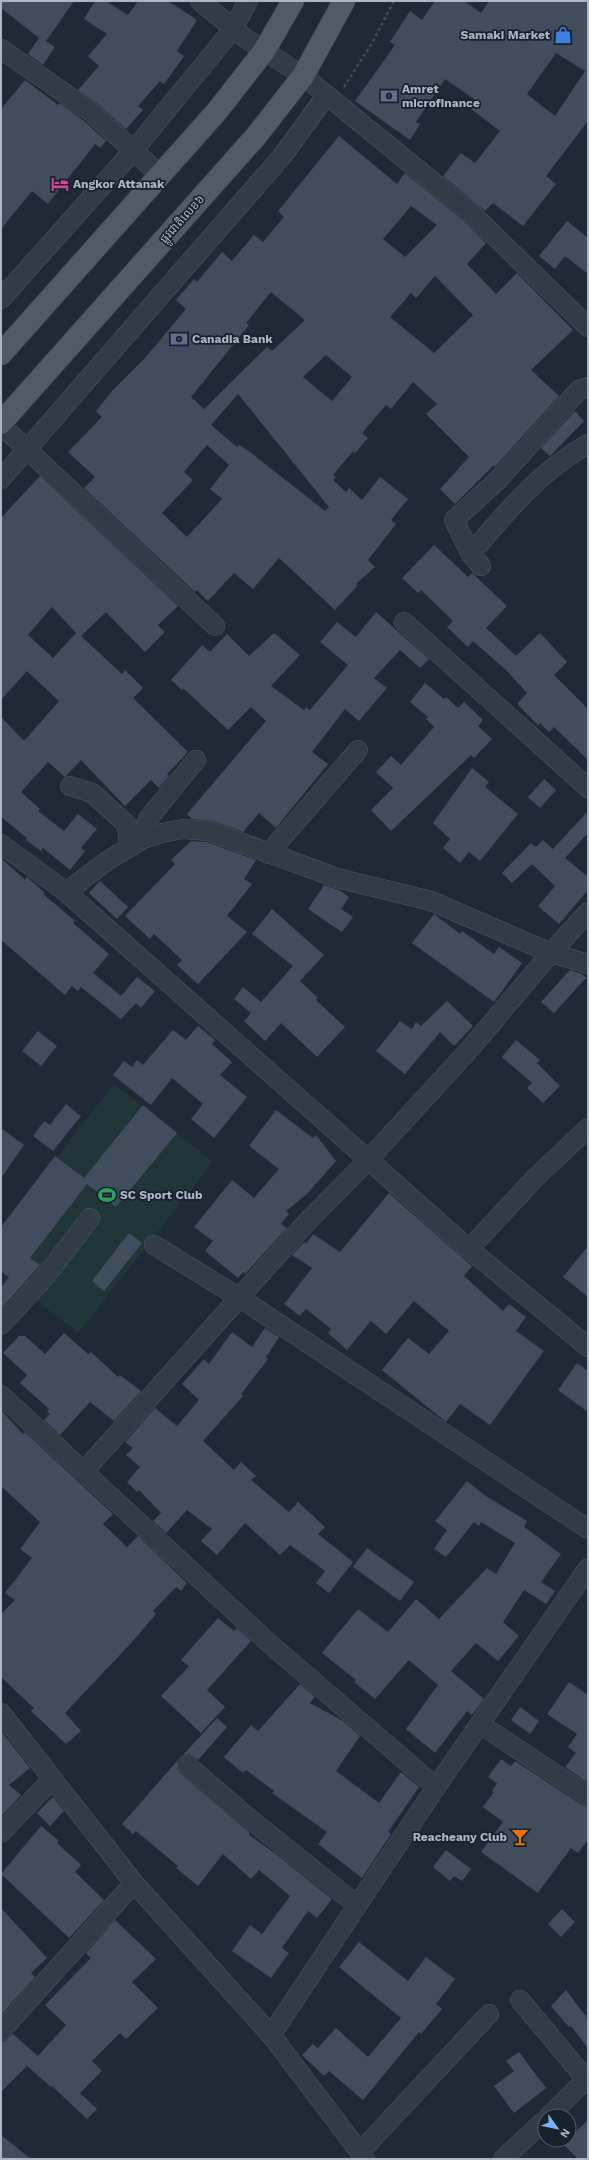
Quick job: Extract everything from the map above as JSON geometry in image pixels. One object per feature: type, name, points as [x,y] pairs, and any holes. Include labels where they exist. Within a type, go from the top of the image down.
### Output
[{"type":"main road","points":[[1,354],[218,110],[264,51],[293,1]]},
{"type":"main road","name":"ផ្លូវជាតិលេខ៦","points":[[1,424],[257,135],[303,76],[344,1]]},
{"type":"street","points":[[200,1],[233,29],[303,76],[470,212],[588,327]]},
{"type":"street","points":[[1,299],[133,151],[233,29],[248,1]]},
{"type":"street","points":[[1,49],[90,111],[160,176]]},
{"type":"street","points":[[1,480],[283,154],[326,96]]},
{"type":"street","points":[[588,387],[579,390],[498,480],[454,520],[476,560],[522,495],[570,454],[588,444]]},
{"type":"street","points":[[1,424],[215,626]]},
{"type":"street","points":[[404,622],[588,788]]},
{"type":"street","points":[[268,854],[358,750]]},
{"type":"street","points":[[134,844],[148,819],[196,760]]},
{"type":"street","points":[[70,786],[92,793],[120,818],[127,825],[134,844]]},
{"type":"street","points":[[66,892],[134,844],[162,832],[194,829],[208,831],[337,878],[431,901],[551,953],[588,964]]},
{"type":"street","points":[[1,844],[66,892],[469,1249],[588,1347]]},
{"type":"street","points":[[84,1471],[307,1222],[369,1159],[468,1051],[551,953],[588,912]]},
{"type":"street","points":[[469,1249],[535,1178],[588,1128]]},
{"type":"street","points":[[1,1325],[45,1276],[90,1218]]},
{"type":"street","points":[[154,1245],[240,1298],[588,1529]]},
{"type":"street","points":[[1,1395],[270,1644],[436,1787]]},
{"type":"street","points":[[272,2035],[436,1787],[588,1568]]},
{"type":"street","points":[[1,1713],[134,1883],[272,2035],[363,2156],[489,2014]]},
{"type":"street","points":[[480,1724],[588,1796]]},
{"type":"street","points":[[188,1764],[244,1814],[357,1905]]},
{"type":"street","points":[[1,1834],[52,1779]]},
{"type":"street","points":[[1,2031],[134,1883]]},
{"type":"street","points":[[520,2000],[587,2078],[557,2108]]},
{"type":"street","points":[[503,2159],[537,2127]]},
{"type":"green space","name":"SC Sport Club","points":[[114,1084],[213,1162],[78,1333],[1,1273],[1,1228]]},
{"type":"building","points":[[1,1],[74,1],[46,41],[55,47],[43,65],[28,54],[39,38],[1,8]]},
{"type":"building","points":[[95,1],[106,1],[128,15],[138,1],[168,1],[197,20],[177,51],[184,56],[164,84],[160,81],[138,106],[143,110],[126,129],[97,103],[78,90],[99,66],[88,56],[107,34],[84,19]]},
{"type":"building","points":[[435,1],[464,1],[481,13],[489,1],[588,1],[588,121],[546,176],[556,184],[523,226],[493,203],[485,211],[443,176],[461,153],[475,163],[500,131],[471,109],[477,101],[445,79],[416,122],[420,124],[410,140],[355,101],[395,45],[390,42],[410,11],[422,20]],"holes":[[[556,53],[585,71],[555,116],[527,94]]]},
{"type":"building","points":[[25,80],[58,105],[60,103],[83,120],[106,141],[100,148],[95,144],[48,204],[32,191],[1,229],[1,109]]},
{"type":"building","points":[[339,136],[397,184],[405,173],[463,220],[486,243],[467,264],[496,294],[517,273],[573,330],[531,370],[559,396],[495,467],[494,465],[455,504],[440,489],[469,457],[426,414],[437,404],[413,382],[391,409],[386,405],[362,433],[368,438],[355,453],[353,451],[333,475],[336,477],[333,480],[346,492],[349,488],[362,500],[380,477],[408,499],[391,520],[396,524],[368,560],[375,567],[356,584],[357,586],[335,610],[279,558],[253,589],[234,573],[208,601],[197,590],[195,592],[84,488],[95,477],[68,452],[102,417],[96,411],[113,390],[145,358],[186,309],[176,300],[194,279],[197,282],[222,252],[232,261],[254,235],[263,242],[284,217],[278,211]],"holes":[[[411,206],[437,225],[405,257],[383,239]],[[435,276],[473,315],[434,353],[390,317],[411,293],[416,298]],[[271,292],[305,320],[272,351],[267,347],[204,409],[191,397],[249,325],[246,323]],[[326,355],[352,377],[332,401],[303,377]],[[238,394],[329,507],[325,511],[250,452],[239,445],[237,447],[211,425]],[[207,445],[229,465],[210,489],[222,499],[187,537],[162,513],[193,480],[184,472]]]},
{"type":"building","points":[[567,221],[588,238],[588,274],[565,256],[555,269],[539,256]]},
{"type":"building","points":[[575,411],[584,421],[550,456],[541,448]]},
{"type":"building","points":[[40,476],[178,606],[158,625],[165,632],[145,652],[106,612],[81,636],[122,674],[125,670],[143,688],[133,698],[188,752],[167,774],[169,776],[159,788],[151,780],[125,806],[81,760],[65,777],[48,762],[21,792],[40,809],[38,811],[64,831],[78,814],[97,829],[81,848],[85,851],[70,870],[43,848],[41,851],[26,840],[27,838],[1,817],[1,717],[24,741],[59,701],[27,671],[1,700],[1,518]],"holes":[[[52,607],[76,633],[53,658],[28,635]]]},
{"type":"building","points":[[434,545],[468,577],[472,573],[507,606],[486,628],[516,656],[540,633],[567,662],[554,675],[588,709],[588,760],[554,727],[549,732],[540,723],[538,725],[517,704],[527,693],[507,671],[473,641],[468,647],[447,627],[453,621],[421,590],[418,593],[402,578]]},
{"type":"building","points":[[376,612],[429,659],[420,668],[400,650],[374,678],[387,688],[359,721],[345,709],[312,752],[328,764],[276,828],[259,813],[243,832],[213,821],[192,819],[187,814],[266,721],[251,707],[228,730],[184,689],[182,690],[171,680],[202,645],[210,652],[227,634],[249,656],[274,633],[300,655],[271,686],[304,710],[306,707],[310,710],[348,665],[320,642],[337,622],[356,637]]},
{"type":"building","points":[[425,683],[444,699],[446,697],[458,708],[464,702],[483,720],[478,726],[492,739],[474,758],[471,755],[391,831],[371,810],[393,788],[376,772],[391,756],[401,765],[434,727],[426,719],[428,717],[410,702]]},
{"type":"building","points":[[472,768],[489,782],[485,787],[518,814],[480,861],[469,852],[460,863],[443,848],[450,839],[433,823]]},
{"type":"building","points":[[544,779],[556,790],[540,808],[528,797]]},
{"type":"building","points":[[588,811],[588,833],[565,858],[588,877],[588,890],[559,924],[538,906],[555,886],[532,864],[512,883],[502,873],[531,843],[536,847],[543,840],[553,849]]},
{"type":"building","points":[[191,841],[207,842],[256,860],[244,879],[252,884],[227,916],[247,932],[198,984],[177,965],[182,960],[154,934],[150,939],[125,916],[175,864],[171,860]]},
{"type":"building","points":[[1,858],[25,880],[27,877],[45,893],[43,894],[75,921],[73,923],[109,954],[93,973],[121,996],[137,977],[155,991],[141,1008],[136,1003],[121,1019],[81,987],[78,991],[72,986],[65,995],[1,940]]},
{"type":"building","points":[[100,881],[128,907],[117,919],[89,893]]},
{"type":"building","points":[[324,885],[339,890],[349,897],[341,909],[353,917],[342,932],[308,909]]},
{"type":"building","points":[[272,909],[324,955],[300,981],[318,998],[316,1000],[345,1027],[317,1057],[281,1023],[265,1041],[244,1021],[251,1013],[234,999],[243,987],[261,1002],[293,966],[252,934]]},
{"type":"building","points":[[434,914],[460,934],[462,931],[494,954],[499,947],[522,963],[494,1002],[412,943]]},
{"type":"building","points":[[570,970],[582,974],[586,978],[554,1013],[541,1002]]},
{"type":"building","points":[[447,1001],[473,1026],[454,1046],[440,1032],[405,1074],[376,1051],[400,1021],[412,1029],[416,1022],[421,1026]]},
{"type":"building","points":[[198,1026],[215,1040],[212,1044],[232,1062],[220,1075],[247,1097],[214,1138],[191,1119],[203,1104],[172,1078],[151,1105],[113,1075],[124,1061],[132,1067],[137,1060],[143,1065],[173,1030],[186,1040]]},
{"type":"building","points":[[38,1031],[57,1046],[41,1066],[22,1051]]},
{"type":"building","points":[[516,1040],[540,1060],[537,1063],[560,1086],[543,1103],[527,1088],[532,1083],[502,1057]]},
{"type":"building","points":[[66,1104],[81,1116],[53,1151],[33,1136],[44,1121],[50,1125]]},
{"type":"building","points":[[143,1105],[177,1133],[116,1207],[87,1184],[30,1258],[40,1265],[1,1309],[1,1288],[9,1277],[1,1271],[1,1227],[55,1156],[84,1178]]},
{"type":"building","points":[[276,1110],[313,1138],[316,1135],[336,1161],[306,1195],[286,1211],[289,1214],[281,1224],[287,1228],[245,1274],[243,1272],[238,1278],[205,1251],[213,1241],[194,1227],[232,1180],[254,1198],[279,1169],[249,1146]]},
{"type":"building","points":[[1,1128],[24,1145],[1,1178]]},
{"type":"building","points":[[389,1193],[472,1266],[464,1276],[503,1311],[509,1304],[526,1317],[516,1331],[544,1351],[490,1425],[460,1404],[446,1422],[382,1370],[408,1338],[429,1354],[449,1331],[414,1301],[386,1334],[371,1321],[347,1350],[328,1333],[331,1329],[306,1309],[300,1316],[284,1304],[312,1268],[292,1255],[304,1242],[306,1244],[313,1234],[340,1252]]},
{"type":"building","points":[[129,1233],[142,1243],[104,1291],[92,1281]]},
{"type":"building","points":[[588,1246],[588,1297],[563,1277]]},
{"type":"building","points":[[265,1328],[279,1337],[266,1357],[268,1359],[241,1394],[243,1396],[203,1441],[234,1470],[241,1462],[256,1476],[251,1480],[289,1512],[298,1502],[325,1527],[318,1534],[353,1562],[329,1593],[316,1583],[325,1571],[290,1545],[280,1555],[245,1523],[217,1555],[201,1541],[212,1529],[187,1510],[166,1533],[153,1521],[161,1513],[139,1490],[137,1492],[127,1482],[140,1467],[126,1455],[133,1448],[125,1442],[155,1408],[177,1426],[199,1400],[182,1384],[204,1359],[209,1364],[232,1332],[252,1347]]},
{"type":"building","points":[[64,1333],[88,1354],[91,1352],[118,1377],[120,1375],[141,1391],[114,1421],[90,1402],[60,1435],[44,1420],[50,1414],[47,1411],[49,1409],[20,1383],[27,1375],[3,1353],[19,1336],[25,1336],[45,1354]]},
{"type":"building","points":[[577,1363],[588,1371],[588,1412],[558,1390]]},
{"type":"building","points":[[1,1410],[23,1434],[25,1432],[113,1514],[103,1524],[127,1547],[138,1536],[187,1583],[181,1591],[176,1587],[153,1611],[156,1614],[133,1641],[65,1713],[81,1731],[66,1744],[31,1711],[34,1708],[1,1677],[1,1614],[15,1600],[5,1593],[32,1558],[20,1549],[40,1522],[1,1486]]},
{"type":"building","points":[[467,1481],[486,1496],[527,1521],[524,1527],[561,1554],[541,1582],[555,1591],[546,1604],[524,1590],[503,1622],[519,1636],[498,1661],[476,1643],[451,1671],[484,1699],[472,1715],[467,1711],[435,1753],[406,1729],[438,1685],[409,1660],[375,1699],[354,1682],[356,1680],[322,1653],[358,1609],[388,1632],[416,1599],[439,1619],[487,1568],[496,1574],[515,1543],[481,1522],[479,1526],[474,1522],[446,1557],[434,1549],[447,1530],[435,1521]]},
{"type":"building","points":[[367,1548],[414,1582],[400,1601],[353,1567]]},
{"type":"building","points":[[218,1618],[234,1631],[237,1628],[251,1641],[207,1690],[225,1707],[201,1733],[161,1696],[189,1666],[181,1660]]},
{"type":"building","points":[[569,1682],[588,1695],[588,1783],[565,1767],[576,1753],[568,1747],[577,1734],[547,1714]]},
{"type":"building","points":[[300,1684],[315,1697],[310,1703],[343,1721],[360,1736],[336,1771],[379,1803],[401,1772],[419,1787],[388,1832],[391,1834],[362,1878],[318,1844],[327,1832],[272,1793],[274,1791],[246,1770],[243,1773],[224,1757],[251,1725],[258,1731]]},
{"type":"building","points":[[520,1707],[539,1721],[530,1734],[511,1720]]},
{"type":"building","points":[[217,1718],[227,1727],[198,1760],[189,1754],[183,1755]]},
{"type":"building","points":[[1,1731],[30,1768],[9,1785],[21,1795],[1,1817]]},
{"type":"building","points":[[501,1759],[511,1766],[515,1761],[582,1805],[588,1807],[588,1840],[578,1853],[571,1848],[538,1893],[481,1852],[503,1822],[483,1807],[494,1792],[492,1791],[497,1783],[488,1777]]},
{"type":"building","points":[[177,1761],[177,1768],[180,1773],[250,1833],[249,1835],[276,1854],[332,1899],[317,1918],[308,1911],[282,1948],[289,1953],[271,1978],[232,1951],[250,1925],[262,1934],[290,1896],[259,1870],[251,1879],[223,1854],[198,1886],[176,1868],[178,1866],[136,1831],[133,1834],[122,1824]]},
{"type":"building","points":[[53,1797],[64,1811],[50,1826],[37,1813]]},
{"type":"building","points":[[41,1826],[59,1841],[57,1843],[81,1865],[75,1872],[104,1900],[69,1938],[1,1874]]},
{"type":"building","points":[[446,1850],[471,1869],[462,1881],[454,1876],[450,1881],[433,1867]]},
{"type":"building","points":[[1,1908],[47,1958],[31,1973],[35,1977],[1,2015]]},
{"type":"building","points":[[562,1909],[575,1922],[561,1937],[548,1924]]},
{"type":"building","points":[[115,1920],[156,1959],[132,1982],[158,2008],[126,2039],[120,2033],[92,2061],[102,2071],[80,2093],[97,2109],[87,2119],[52,2086],[51,2087],[27,2066],[1,2092],[1,2042],[5,2041],[13,2034],[38,2056],[66,2025],[45,2005],[91,1958],[86,1953]]},
{"type":"building","points":[[359,1942],[408,1981],[426,1957],[455,1979],[436,2004],[442,2009],[421,2034],[419,2032],[363,2100],[329,2071],[324,2076],[302,2055],[313,2044],[318,2048],[336,2028],[368,2057],[401,2018],[339,1967]]},
{"type":"building","points":[[566,1990],[588,2019],[588,2048],[571,2026],[569,2027],[551,2006]]},
{"type":"building","points":[[519,2052],[546,2088],[514,2113],[494,2086],[514,2071],[506,2061]]},
{"type":"building","points":[[588,2120],[588,2159],[578,2159],[567,2148],[577,2148],[577,2131]]},
{"type":"building","points":[[1,2135],[31,2159],[1,2159]]},
{"type":"place","name":"Samaki Market","points":[[563,35]]},
{"type":"place","name":"Amret microfinance","points":[[389,96]]},
{"type":"place","name":"Angkor Attanak","points":[[60,184]]},
{"type":"place","name":"Canadia Bank","points":[[179,339]]},
{"type":"place","name":"SC Sport Club","points":[[107,1195]]},
{"type":"place","name":"Reacheany Club","points":[[520,1837]]}]
